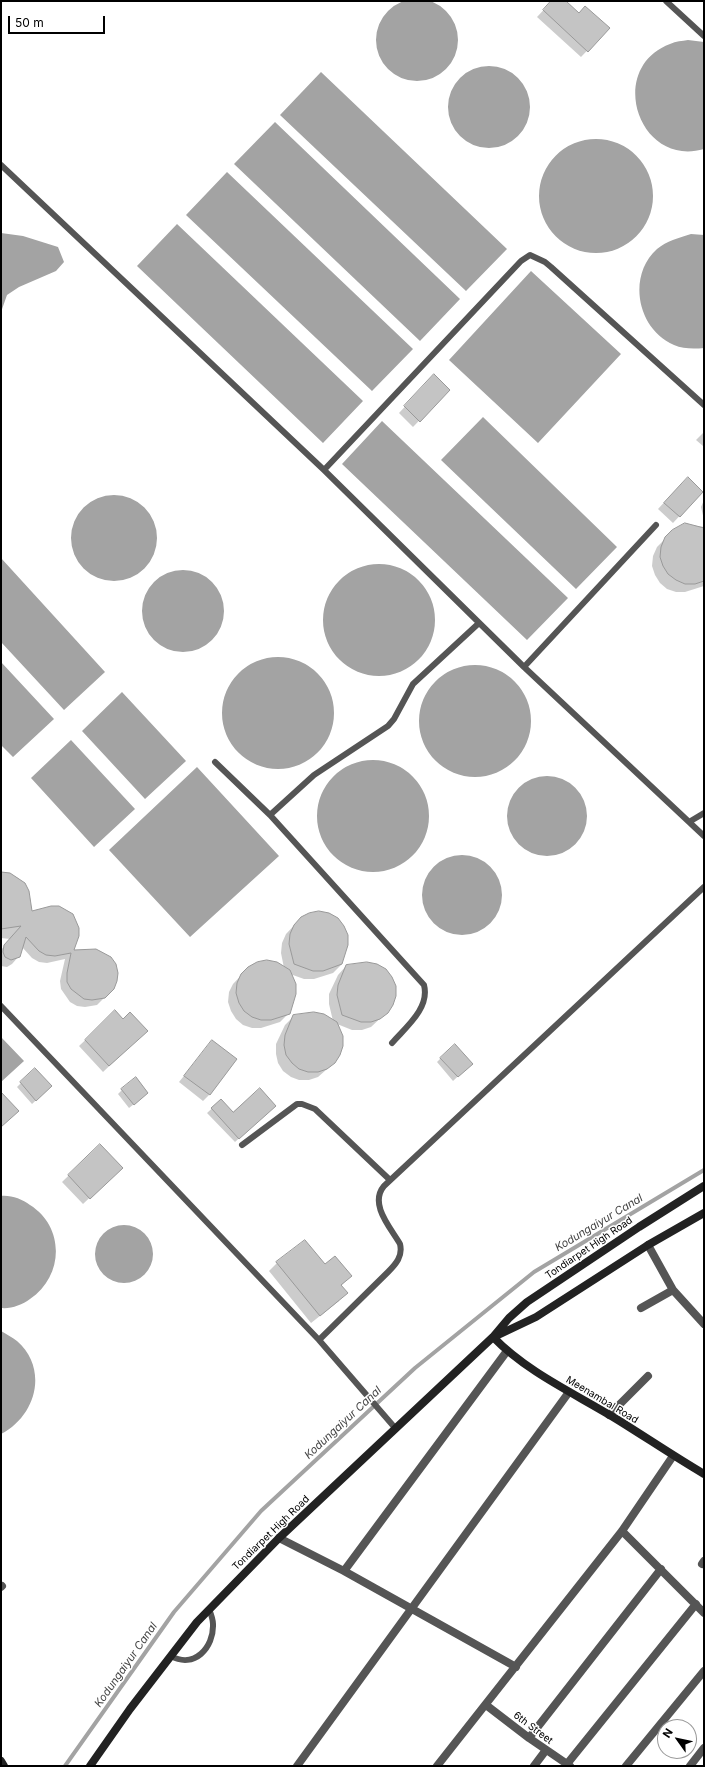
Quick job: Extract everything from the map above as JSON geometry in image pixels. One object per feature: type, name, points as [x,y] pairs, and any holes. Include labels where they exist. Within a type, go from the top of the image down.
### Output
[{"type":"main road","name":"Tondiarpet High Road","points":[[90,1766],[130,1709],[197,1622],[209,1609],[278,1538],[493,1337],[509,1318],[527,1302],[639,1227],[704,1186]]},
{"type":"main road","name":"Tondiarpet High Road","points":[[493,1337],[536,1317],[648,1244],[704,1213]]},
{"type":"main road","name":"Meenambal Road","points":[[493,1337],[507,1351],[569,1392],[704,1474]]},
{"type":"main road","points":[[1,1761],[4,1766]]},
{"type":"street","points":[[648,1244],[673,1290],[704,1324]]},
{"type":"street","points":[[641,1308],[673,1290]]},
{"type":"street","points":[[344,1571],[507,1351]]},
{"type":"street","points":[[609,1415],[648,1376]]},
{"type":"street","points":[[297,1766],[569,1392]]},
{"type":"street","points":[[437,1766],[622,1531],[673,1456]]},
{"type":"street","points":[[622,1531],[704,1613]]},
{"type":"street","points":[[278,1538],[344,1571],[516,1667]]},
{"type":"street","points":[[529,1738],[661,1569]]},
{"type":"street","points":[[569,1765],[696,1604]]},
{"type":"street","points":[[626,1766],[704,1671]]},
{"type":"street","name":"6th Street","points":[[486,1704],[529,1738],[569,1765]]},
{"type":"street","points":[[690,1766],[704,1748]]},
{"type":"street","points":[[534,1766],[546,1750]]},
{"type":"lane","points":[[666,1],[704,36]]},
{"type":"lane","points":[[1,165],[324,470],[524,667],[704,836]]},
{"type":"lane","points":[[324,470],[522,261],[530,255],[545,262],[704,405]]},
{"type":"lane","points":[[524,667],[656,525]]},
{"type":"lane","points":[[270,815],[314,775],[388,726],[394,719],[413,684],[479,623]]},
{"type":"lane","points":[[215,762],[270,815],[424,985],[426,992],[424,1003],[392,1043]]},
{"type":"lane","points":[[689,822],[704,813]]},
{"type":"lane","points":[[319,1340],[388,1272],[400,1256],[402,1250],[400,1244],[378,1206],[377,1200],[381,1190],[704,887]]},
{"type":"lane","points":[[1,1006],[319,1340],[396,1429]]},
{"type":"lane","points":[[242,1145],[297,1104],[302,1104],[315,1109],[390,1180]]},
{"type":"lane","points":[[171,1656],[179,1660],[187,1661],[197,1658],[204,1650],[212,1634],[213,1624],[209,1609]]},
{"type":"shaded area","points":[[417,-1],[433,2],[446,11],[455,24],[458,40],[455,56],[446,69],[433,78],[417,81],[401,78],[388,69],[379,56],[376,40],[379,24],[388,11],[401,2]]},
{"type":"shaded area","points":[[688,40],[704,42],[704,149],[681,151],[662,144],[647,130],[638,113],[635,93],[639,73],[650,56],[672,43]]},
{"type":"shaded area","points":[[489,66],[505,69],[518,78],[527,91],[530,107],[527,123],[518,136],[505,145],[489,148],[473,145],[460,136],[451,123],[448,107],[451,91],[460,78],[473,69]]},
{"type":"shaded area","points":[[321,72],[507,249],[466,291],[280,115]]},
{"type":"shaded area","points":[[275,122],[460,299],[420,341],[234,164]]},
{"type":"shaded area","points":[[596,139],[607,140],[618,144],[628,149],[636,156],[643,164],[648,174],[652,185],[652,207],[648,218],[643,228],[636,236],[628,243],[618,248],[607,252],[596,253],[585,252],[574,248],[564,243],[556,236],[549,228],[544,218],[540,207],[539,196],[540,185],[544,174],[549,164],[556,156],[564,149],[574,144],[585,140]]},
{"type":"shaded area","points":[[227,172],[413,349],[372,391],[186,215]]},
{"type":"shaded area","points":[[177,224],[363,401],[323,443],[137,266]]},
{"type":"shaded area","points":[[1,233],[23,236],[58,247],[64,262],[56,271],[19,287],[7,295],[1,312]]},
{"type":"shaded area","points":[[691,234],[704,235],[704,348],[692,349],[674,345],[661,337],[652,327],[644,315],[640,301],[639,287],[642,273],[648,260],[657,249],[673,240]]},
{"type":"shaded area","points":[[531,271],[621,354],[538,443],[449,360]]},
{"type":"shaded area","points":[[483,417],[617,547],[576,589],[441,460]]},
{"type":"shaded area","points":[[382,421],[568,598],[527,640],[342,464]]},
{"type":"shaded area","points":[[114,495],[130,499],[144,508],[153,522],[157,538],[153,554],[144,568],[130,577],[114,581],[98,577],[84,568],[75,554],[71,538],[75,522],[84,508],[98,499]]},
{"type":"shaded area","points":[[1,558],[105,672],[64,710],[1,642]]},
{"type":"shaded area","points":[[379,564],[400,568],[418,581],[431,599],[435,620],[431,641],[418,659],[400,672],[379,676],[358,672],[340,659],[327,641],[323,620],[327,599],[340,581],[358,568]]},
{"type":"shaded area","points":[[183,570],[199,573],[212,582],[221,595],[224,611],[221,627],[212,640],[199,649],[183,652],[167,649],[154,640],[145,627],[142,611],[145,595],[154,582],[167,573]]},
{"type":"shaded area","points":[[278,657],[300,661],[318,673],[330,691],[334,713],[330,735],[318,753],[300,765],[278,769],[256,765],[238,753],[226,735],[222,713],[226,691],[238,673],[256,661]]},
{"type":"shaded area","points":[[1,662],[54,719],[13,757],[1,745]]},
{"type":"shaded area","points":[[475,665],[497,669],[515,681],[527,699],[531,721],[527,743],[515,761],[497,773],[475,777],[453,773],[435,761],[423,743],[419,721],[423,699],[435,681],[453,669]]},
{"type":"shaded area","points":[[122,692],[186,761],[145,799],[82,731]]},
{"type":"shaded area","points":[[71,740],[135,809],[94,847],[31,778]]},
{"type":"shaded area","points":[[373,760],[394,764],[413,776],[425,795],[429,816],[425,837],[413,856],[394,868],[373,872],[352,868],[333,856],[321,837],[317,816],[321,795],[333,776],[352,764]]},
{"type":"shaded area","points":[[197,767],[279,856],[190,937],[109,850]]},
{"type":"shaded area","points":[[547,776],[562,779],[575,788],[584,801],[587,816],[584,831],[575,844],[562,853],[547,856],[532,853],[519,844],[510,831],[507,816],[510,801],[519,788],[532,779]]},
{"type":"shaded area","points":[[462,855],[477,858],[490,867],[499,880],[502,895],[499,910],[490,923],[477,932],[462,935],[447,932],[434,923],[425,910],[422,895],[425,880],[434,867],[447,858]]},
{"type":"shaded area","points":[[1,1037],[24,1061],[1,1082]]},
{"type":"shaded area","points":[[1,1196],[9,1196],[20,1199],[41,1214],[50,1226],[56,1252],[54,1265],[49,1278],[41,1289],[24,1303],[5,1308],[1,1308]]},
{"type":"shaded area","points":[[124,1225],[135,1227],[145,1233],[151,1243],[153,1254],[151,1265],[145,1275],[135,1281],[124,1283],[113,1281],[103,1275],[97,1265],[95,1254],[97,1243],[103,1233],[113,1227]]},
{"type":"shaded area","points":[[1,1331],[17,1341],[27,1352],[33,1365],[35,1378],[34,1391],[30,1404],[23,1416],[13,1426],[1,1434]]},
{"type":"building","points":[[551,1],[566,1],[579,13],[585,6],[610,28],[588,52],[543,10]]},
{"type":"building","points":[[434,374],[450,390],[420,422],[404,406]]},
{"type":"building","points":[[688,477],[703,492],[680,517],[664,503]]},
{"type":"building","points":[[685,523],[704,528],[704,581],[695,584],[685,584],[668,574],[660,557],[661,547],[665,537],[672,530]]},
{"type":"building","points":[[1,872],[10,873],[25,883],[29,891],[32,911],[51,906],[59,906],[73,914],[79,928],[79,936],[74,950],[96,949],[111,957],[116,964],[118,973],[117,981],[114,989],[105,998],[92,1000],[84,999],[71,989],[67,982],[67,973],[71,953],[55,956],[46,955],[39,951],[26,937],[20,957],[11,960],[5,957],[3,952],[4,945],[21,926],[1,929]]},
{"type":"building","points":[[319,911],[329,913],[338,918],[348,935],[348,945],[342,964],[323,971],[313,971],[294,964],[289,944],[290,934],[294,925],[301,917],[309,913]]},
{"type":"building","points":[[267,960],[277,962],[290,970],[296,984],[296,994],[290,1014],[271,1020],[261,1020],[252,1017],[244,1011],[239,1003],[236,993],[237,983],[241,974],[248,967],[257,962]]},
{"type":"building","points":[[367,962],[377,964],[386,969],[396,986],[396,996],[388,1013],[380,1019],[371,1022],[361,1022],[342,1015],[337,995],[338,985],[346,965]]},
{"type":"building","points":[[115,1010],[123,1019],[130,1012],[148,1031],[109,1066],[85,1040]]},
{"type":"building","points":[[314,1012],[324,1014],[337,1022],[343,1036],[343,1046],[335,1063],[327,1069],[318,1072],[308,1072],[299,1069],[286,1055],[284,1045],[285,1035],[293,1015]]},
{"type":"building","points":[[212,1040],[237,1059],[210,1095],[184,1076]]},
{"type":"building","points":[[455,1044],[473,1064],[458,1077],[440,1058]]},
{"type":"building","points":[[35,1068],[52,1086],[36,1101],[20,1082]]},
{"type":"building","points":[[136,1077],[148,1093],[134,1105],[121,1089]]},
{"type":"building","points":[[260,1088],[276,1106],[239,1139],[211,1108],[221,1099],[233,1112]]},
{"type":"building","points":[[1,1092],[19,1111],[1,1127]]},
{"type":"building","points":[[100,1144],[123,1168],[90,1199],[68,1175]]},
{"type":"building","points":[[305,1240],[325,1264],[335,1256],[352,1276],[341,1285],[348,1293],[320,1316],[276,1262]]},
{"type":"waterway","name":"Kodungaiyur Canal","points":[[65,1766],[174,1612],[261,1511],[415,1368],[534,1272],[704,1170]]}]
